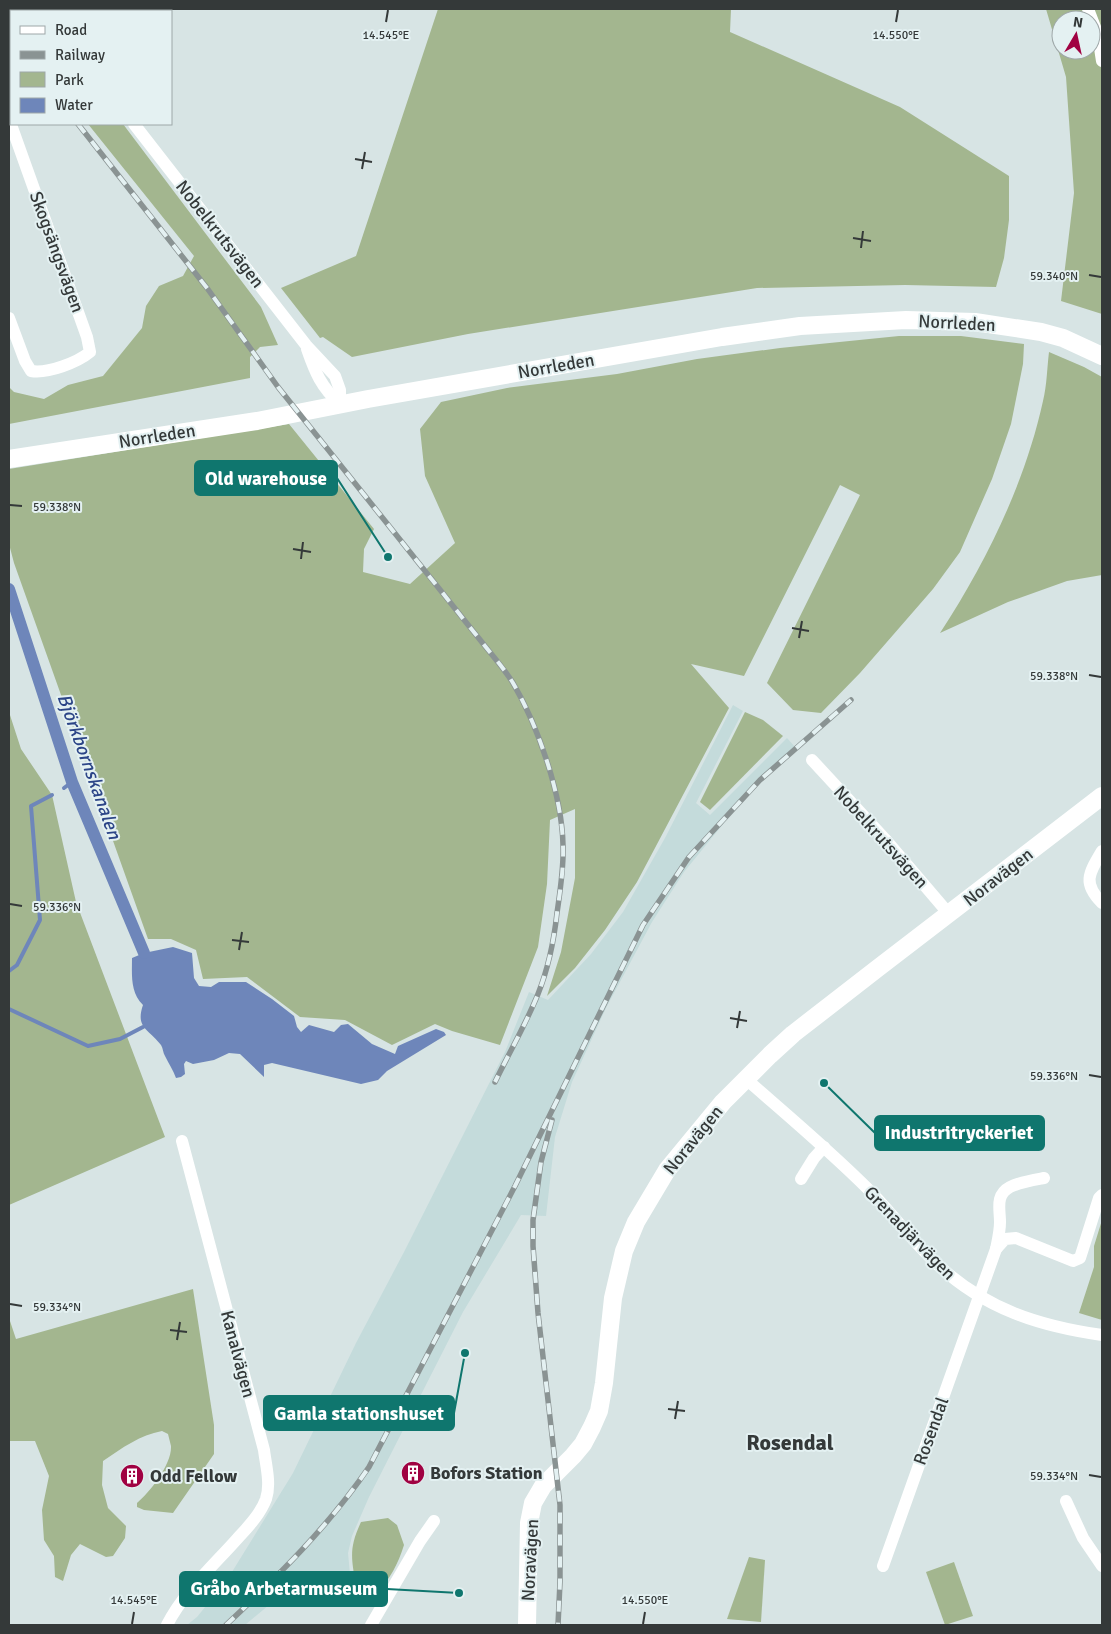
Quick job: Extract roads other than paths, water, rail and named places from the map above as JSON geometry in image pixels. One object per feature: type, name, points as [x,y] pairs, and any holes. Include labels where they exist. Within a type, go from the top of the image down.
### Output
[{"type":"street","points":[[1088,9],[1098,35],[1102,61]]},
{"type":"street","name":"Skogsängsvägen","points":[[9,318],[25,361],[31,371],[41,373],[82,358],[90,352],[87,337],[11,125]]},
{"type":"street","name":"Nobelkrutsvägen","points":[[135,125],[306,345],[319,380],[328,394],[340,404]]},
{"type":"street","name":"Norrleden","points":[[9,459],[257,421],[340,404],[722,337],[800,326],[877,321],[944,321],[1006,326],[1063,338],[1102,356]]},
{"type":"street","name":"Nobelkrutsvägen","points":[[812,760],[884,838],[950,914]]},
{"type":"street","name":"Noravägen","points":[[527,1625],[529,1532],[534,1503],[543,1486],[583,1444],[599,1411],[604,1383],[613,1298],[628,1238],[646,1203],[680,1153],[710,1117],[746,1079],[770,1055],[819,1013],[1101,800]]},
{"type":"street","points":[[1102,851],[1089,881],[1092,892],[1102,903]]},
{"type":"street","name":"Grenadjärvägen","points":[[746,1079],[824,1147],[867,1189],[936,1263],[955,1280],[979,1297],[1025,1318],[1102,1336]]},
{"type":"street","name":"Kanalvägen","points":[[167,1625],[180,1603],[248,1528],[260,1512],[266,1499],[268,1487],[264,1450],[182,1141]]},
{"type":"street","points":[[801,1179],[814,1158],[824,1147]]},
{"type":"street","name":"Rosendal","points":[[883,1566],[996,1248],[1000,1235],[998,1207],[1004,1191],[1011,1186],[1044,1178]]},
{"type":"street","points":[[996,1248],[1006,1239],[1016,1238],[1072,1261],[1080,1258],[1099,1198],[1102,1195]]},
{"type":"street","points":[[1066,1501],[1083,1538],[1102,1566]]},
{"type":"street","points":[[371,1625],[420,1541],[434,1521]]},
{"type":"water","points":[[173,947],[192,953],[194,978],[199,986],[211,987],[219,982],[246,982],[294,1016],[297,1027],[301,1032],[309,1025],[334,1032],[341,1025],[348,1024],[372,1044],[395,1054],[398,1046],[436,1029],[444,1032],[446,1035],[387,1071],[378,1080],[361,1084],[272,1063],[264,1065],[264,1077],[240,1054],[229,1053],[214,1060],[193,1064],[186,1061],[184,1064],[185,1074],[176,1078],[161,1045],[142,1024],[141,1013],[143,1005],[134,989],[132,971],[132,958],[144,953]]},
{"type":"waterway","name":"Björkbornskanalen","points":[[9,589],[72,782],[144,953]]},
{"type":"waterway","points":[[64,788],[72,782]]},
{"type":"waterway","points":[[9,971],[17,965],[40,920],[31,806],[52,795]]},
{"type":"waterway","points":[[9,1009],[88,1046],[120,1039],[143,1027]]},
{"type":"railway","points":[[79,125],[207,288],[278,387],[502,667],[513,683],[531,719],[547,761],[562,825],[562,879],[556,923],[548,965],[542,984],[495,1082]]},
{"type":"railway","points":[[226,1625],[265,1588],[319,1530],[337,1510],[369,1467],[515,1186],[643,925],[689,857],[760,780],[851,700]]},
{"type":"railway","points":[[552,1120],[541,1162],[533,1220],[533,1246],[538,1313],[560,1505],[558,1625]]},
{"type":"place","name":"Old warehouse","points":[[388,557]]},
{"type":"place","name":"Industritryckeriet","points":[[824,1083]]},
{"type":"place","name":"Gamla stationshuset","points":[[465,1353]]},
{"type":"place","name":"Bofors Station","points":[[413,1473]]},
{"type":"place","name":"Odd Fellow","points":[[132,1476]]},
{"type":"place","name":"Gråbo Arbetarmuseum","points":[[459,1593]]},
{"type":"district","name":"Rosendal","points":[[790,1442]]}]
